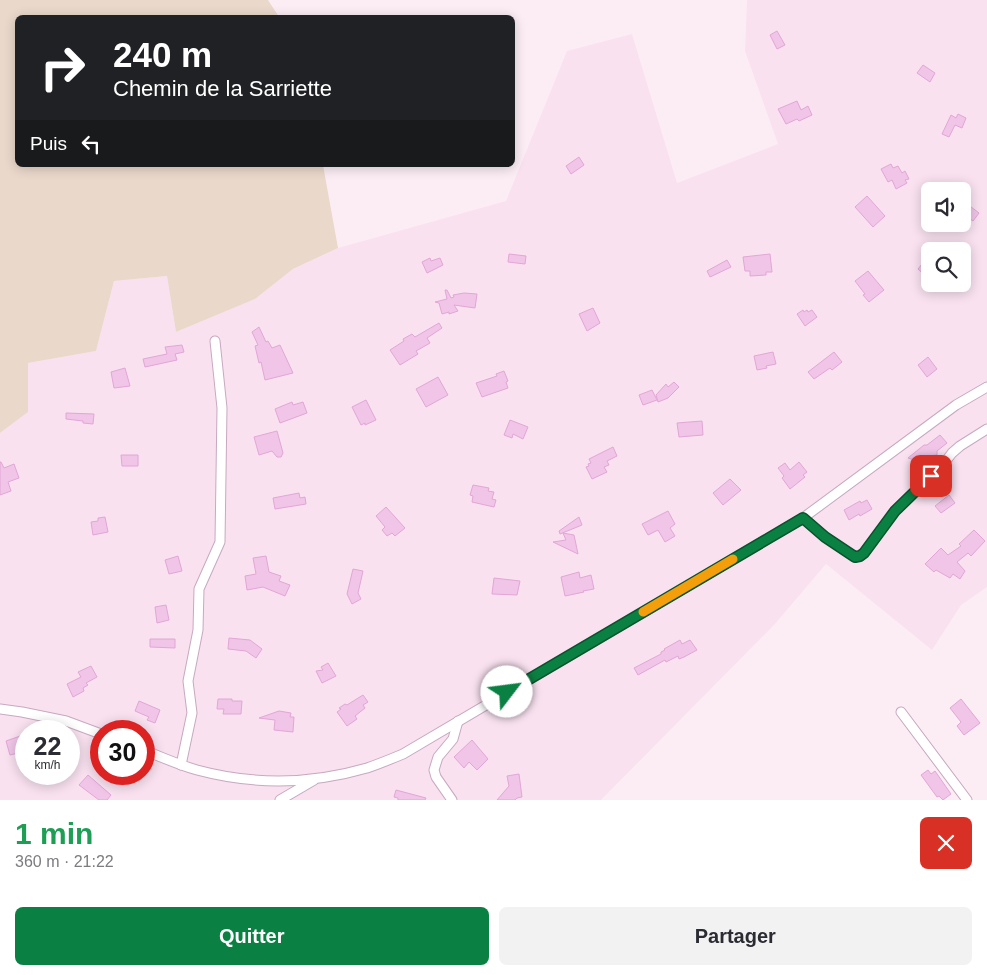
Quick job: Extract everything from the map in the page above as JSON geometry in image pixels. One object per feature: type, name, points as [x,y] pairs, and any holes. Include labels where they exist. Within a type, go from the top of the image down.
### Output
[{"type":"street","points":[[181,764],[192,713],[188,681],[198,630],[199,589],[220,542],[222,408],[215,341]]},
{"type":"street","points":[[155,754],[209,773],[236,778],[298,781],[362,769],[403,754],[803,518],[956,404],[987,387]]},
{"type":"street","points":[[803,518],[825,537],[855,557],[860,556],[895,511],[942,466],[952,453],[987,429]]},
{"type":"street","points":[[0,709],[66,721],[90,730]]},
{"type":"street","points":[[901,712],[967,800]]},
{"type":"street","points":[[452,800],[436,777],[434,770],[438,757],[453,739],[458,721]]},
{"type":"street","points":[[280,800],[316,779]]},
{"type":"shaded area","points":[[0,0],[268,0],[278,15],[15,15],[15,167],[323,167],[338,248],[293,269],[255,299],[176,332],[167,276],[114,281],[96,351],[28,363],[28,412],[0,433]]},
{"type":"shaded area","points":[[747,0],[987,0],[987,587],[961,605],[932,650],[826,564],[774,625],[601,800],[0,800],[0,433],[28,412],[28,363],[96,351],[114,281],[167,276],[176,332],[255,299],[293,269],[338,248],[506,201],[567,51],[632,34],[677,183],[778,144],[745,51]]},
{"type":"building","points":[[777,31],[785,45],[777,49],[770,35]]},
{"type":"building","points":[[923,65],[935,73],[930,82],[917,73]]},
{"type":"building","points":[[797,101],[801,110],[808,106],[812,115],[786,124],[778,109]]},
{"type":"building","points":[[958,114],[966,118],[962,128],[955,125],[949,137],[942,134],[951,115],[956,118]]},
{"type":"building","points":[[579,157],[584,165],[571,174],[566,166]]},
{"type":"building","points":[[891,164],[893,168],[898,166],[902,173],[905,171],[909,179],[905,180],[907,183],[896,189],[892,180],[888,182],[881,169]]},
{"type":"building","points":[[867,196],[885,216],[873,227],[855,207]]},
{"type":"building","points":[[971,207],[979,213],[973,221],[971,220]]},
{"type":"building","points":[[509,254],[526,256],[525,264],[508,262]]},
{"type":"building","points":[[770,254],[772,272],[766,272],[766,275],[750,276],[750,271],[745,271],[743,257]]},
{"type":"building","points":[[430,258],[431,261],[440,258],[443,265],[427,273],[422,262]]},
{"type":"building","points":[[727,260],[731,267],[710,277],[707,271]]},
{"type":"building","points":[[868,271],[884,290],[869,302],[855,281]]},
{"type":"building","points":[[445,290],[447,290],[451,298],[454,297],[453,295],[464,293],[477,294],[475,308],[454,305],[458,311],[442,314],[439,303],[435,302],[447,299]]},
{"type":"building","points":[[593,308],[600,323],[587,331],[579,314]]},
{"type":"building","points":[[803,310],[808,312],[812,310],[817,317],[805,326],[797,314]]},
{"type":"building","points":[[439,323],[442,328],[427,338],[430,343],[416,351],[418,354],[400,365],[390,350],[412,334],[415,337]]},
{"type":"building","points":[[259,327],[266,342],[268,341],[272,348],[280,345],[293,373],[265,380],[255,346],[258,345],[252,332]]},
{"type":"building","points":[[182,345],[184,352],[175,354],[177,360],[145,367],[143,359],[167,354],[165,347]]},
{"type":"building","points":[[773,352],[776,364],[757,370],[754,356]]},
{"type":"building","points":[[834,352],[842,362],[832,370],[830,368],[814,379],[808,372]]},
{"type":"building","points":[[928,357],[937,369],[927,377],[918,365]]},
{"type":"building","points":[[125,368],[130,386],[114,388],[111,372]]},
{"type":"building","points":[[504,371],[508,381],[506,382],[508,388],[482,397],[476,383],[497,376],[496,374]]},
{"type":"building","points":[[438,377],[448,395],[426,407],[416,389]]},
{"type":"building","points":[[674,382],[679,387],[668,398],[658,402],[656,395],[666,384],[668,387]]},
{"type":"building","points":[[652,390],[657,400],[643,405],[639,395]]},
{"type":"building","points":[[366,400],[376,420],[361,425],[352,407]]},
{"type":"building","points":[[292,402],[293,405],[303,402],[307,413],[280,423],[275,409]]},
{"type":"building","points":[[66,413],[94,414],[93,424],[66,419]]},
{"type":"building","points":[[510,420],[528,427],[523,439],[513,434],[512,438],[504,435]]},
{"type":"building","points":[[702,421],[703,435],[679,437],[677,423]]},
{"type":"building","points":[[277,431],[283,453],[281,457],[277,457],[272,451],[259,455],[254,437]]},
{"type":"building","points":[[940,435],[947,443],[937,451],[937,455],[928,456],[920,462],[908,458],[924,445],[927,445]]},
{"type":"building","points":[[613,447],[617,456],[607,461],[609,465],[604,467],[607,472],[592,479],[586,467],[591,463],[589,459]]},
{"type":"building","points":[[121,455],[138,455],[138,466],[122,466]]},
{"type":"building","points":[[0,462],[4,468],[14,464],[19,478],[8,482],[11,491],[0,495]]},
{"type":"building","points":[[799,462],[807,472],[803,475],[805,477],[790,489],[778,468],[785,463],[790,470]]},
{"type":"building","points":[[730,479],[741,490],[723,505],[713,493]]},
{"type":"building","points":[[473,485],[489,488],[488,491],[494,492],[492,499],[496,500],[494,507],[472,502],[473,496],[470,495]]},
{"type":"building","points":[[299,493],[300,498],[305,497],[306,504],[275,509],[273,498]]},
{"type":"building","points":[[949,495],[955,503],[941,513],[935,506]]},
{"type":"building","points":[[867,500],[872,509],[849,520],[844,510],[860,501],[861,503]]},
{"type":"building","points":[[386,507],[405,528],[395,536],[392,533],[387,536],[382,530],[385,527],[376,516]]},
{"type":"building","points":[[668,511],[675,524],[670,528],[675,536],[665,542],[658,530],[648,535],[642,524]]},
{"type":"building","points":[[105,517],[108,532],[93,535],[91,522]]},
{"type":"building","points":[[579,517],[582,525],[560,534],[559,531]]},
{"type":"building","points":[[974,530],[985,541],[971,556],[968,553],[957,562],[965,571],[960,579],[953,574],[950,578],[936,570],[934,572],[925,564],[941,548],[948,555],[961,546],[959,544]]},
{"type":"building","points":[[563,533],[574,535],[578,554],[553,542],[566,540]]},
{"type":"building","points":[[178,556],[182,571],[169,574],[165,560]]},
{"type":"building","points":[[266,556],[269,572],[281,576],[279,581],[290,585],[285,596],[263,587],[247,590],[245,576],[256,574],[253,558]]},
{"type":"building","points":[[353,569],[363,571],[358,593],[361,599],[352,604],[347,594]]},
{"type":"building","points":[[579,572],[580,578],[591,575],[594,589],[565,596],[561,577]]},
{"type":"building","points":[[494,578],[520,581],[517,595],[492,594]]},
{"type":"building","points":[[166,605],[169,620],[157,623],[155,607]]},
{"type":"building","points":[[229,638],[250,640],[262,649],[256,658],[246,651],[228,649]]},
{"type":"building","points":[[150,639],[175,639],[175,648],[150,647]]},
{"type":"building","points":[[680,640],[682,644],[690,640],[697,650],[679,659],[678,656],[666,662],[665,660],[638,675],[634,668],[661,654],[664,649]]},
{"type":"building","points":[[328,663],[336,676],[322,683],[316,671],[323,670],[321,667]]},
{"type":"building","points":[[91,666],[97,677],[86,683],[88,685],[83,688],[84,691],[73,697],[67,684],[81,677],[78,672]]},
{"type":"building","points":[[363,695],[368,702],[363,705],[365,708],[355,716],[357,719],[347,726],[337,712],[341,709],[339,708]]},
{"type":"building","points":[[218,699],[242,701],[241,714],[223,714],[224,709],[217,709]]},
{"type":"building","points":[[961,699],[980,723],[964,735],[957,726],[961,722],[950,708]]},
{"type":"building","points":[[139,701],[160,710],[155,723],[155,720],[147,720],[149,717],[135,711]]},
{"type":"building","points":[[279,711],[291,713],[290,717],[294,717],[293,732],[274,730],[275,720],[259,718]]},
{"type":"building","points":[[15,738],[15,754],[10,755],[6,741]]},
{"type":"building","points":[[472,740],[488,759],[477,770],[469,762],[464,768],[454,757]]},
{"type":"building","points":[[928,770],[931,774],[935,771],[951,794],[943,800],[939,796],[937,797],[921,775]]},
{"type":"building","points":[[519,774],[522,797],[515,800],[497,800],[509,786],[507,776]]},
{"type":"building","points":[[88,775],[90,777],[90,785],[100,785],[111,795],[107,800],[99,800],[80,784]]},
{"type":"building","points":[[396,790],[426,798],[425,800],[398,800],[398,798],[394,797]]},
{"type":"slow traffic","points":[[643,612],[733,559]]},
{"type":"route","points":[[507,692],[803,518],[825,537],[855,557],[860,556],[895,511],[931,476]]}]
